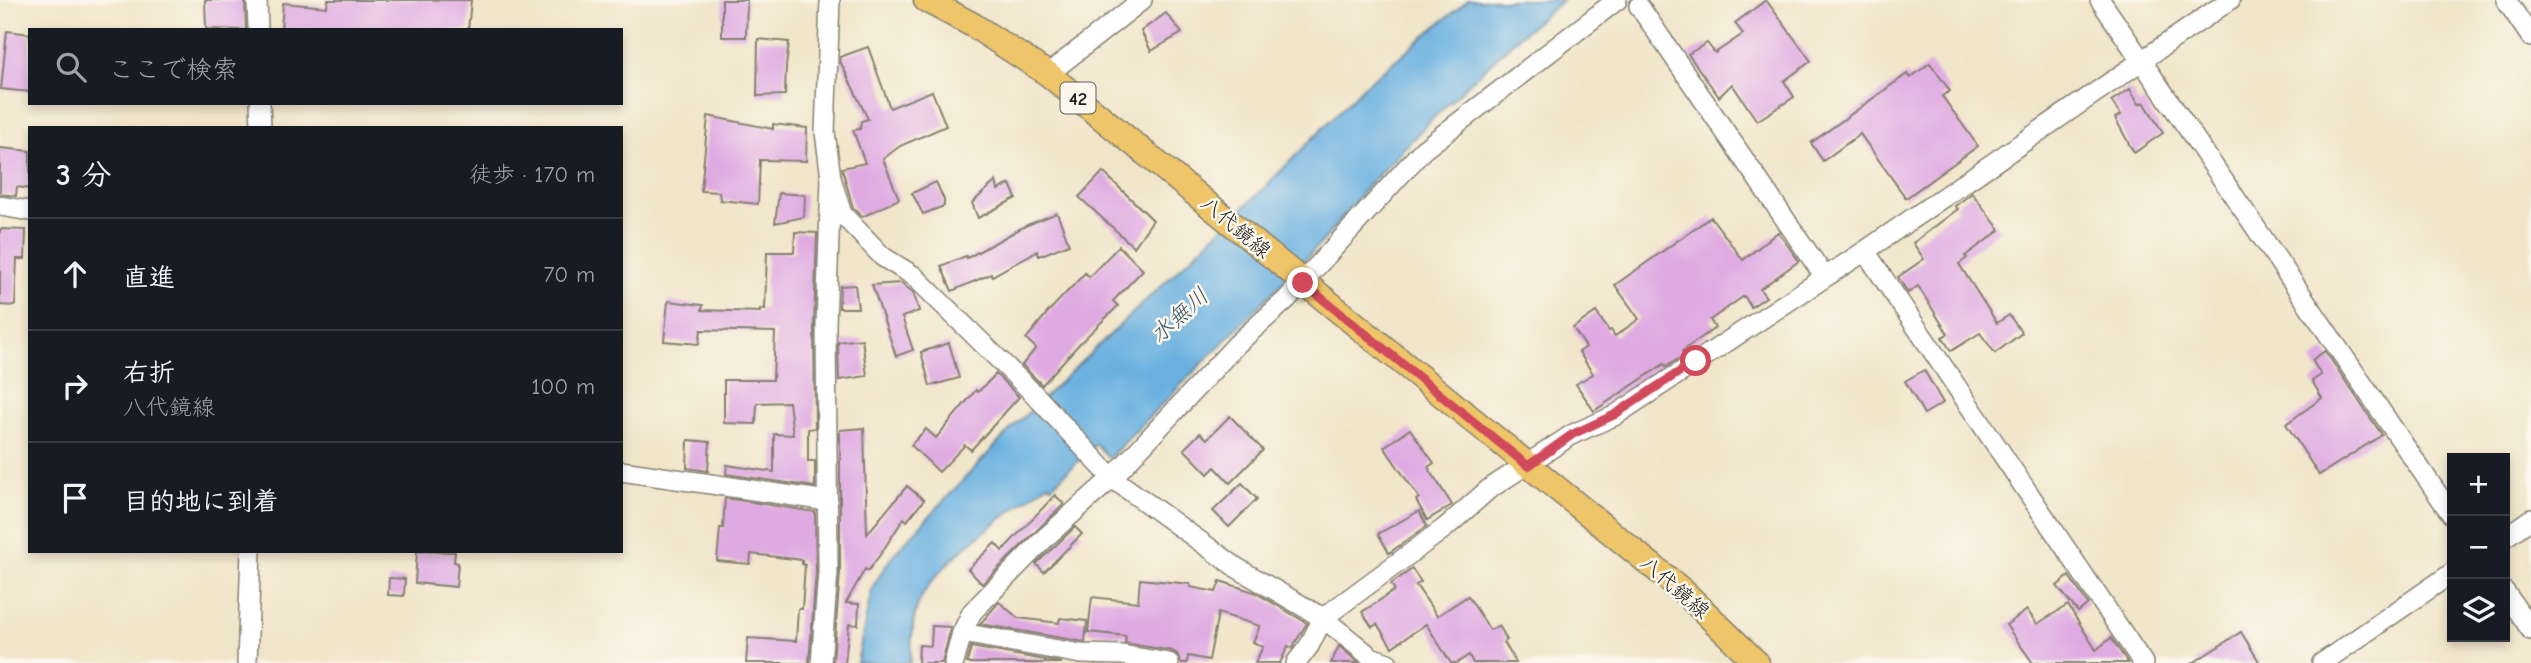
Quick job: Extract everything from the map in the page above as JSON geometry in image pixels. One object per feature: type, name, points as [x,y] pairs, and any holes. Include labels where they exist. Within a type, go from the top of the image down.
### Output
[{"type":"main road","name":"八代鏡線","points":[[926,0],[973,26],[1048,74],[1683,592],[1757,663]]},
{"type":"street","points":[[257,0],[258,28]]},
{"type":"street","points":[[821,663],[828,572],[826,325],[831,178],[825,132],[830,0]]},
{"type":"street","points":[[1048,74],[1142,0]]},
{"type":"street","points":[[954,663],[962,633],[972,612],[1046,537],[1112,478],[1423,150],[1617,0]]},
{"type":"street","points":[[2100,0],[2447,508]]},
{"type":"street","points":[[1296,663],[1309,646],[1323,618],[1446,527],[1489,489],[1528,466],[1573,434],[1614,415],[1866,251],[2230,0]]},
{"type":"street","points":[[2506,0],[2531,37]]},
{"type":"street","points":[[1639,6],[1824,276]]},
{"type":"street","points":[[260,105],[261,126]]},
{"type":"street","points":[[831,178],[842,214],[883,257],[915,276],[1036,396],[1112,478],[1237,568],[1323,618],[1371,657],[1388,663]]},
{"type":"street","points":[[0,206],[28,211]]},
{"type":"street","points":[[1866,251],[2143,663]]},
{"type":"street","points":[[623,471],[828,500]]},
{"type":"street","points":[[2510,534],[2531,519]]},
{"type":"street","points":[[247,663],[251,553]]},
{"type":"street","points":[[2322,663],[2447,576]]},
{"type":"street","points":[[2510,599],[2531,630]]},
{"type":"street","points":[[962,633],[1081,654],[1122,655],[1169,663]]},
{"type":"water","name":"水無川","points":[[1468,0],[1563,0],[1518,37],[1429,122],[1367,187],[1323,241],[1109,458],[1096,444],[1052,486],[1048,484],[995,523],[941,571],[918,604],[913,625],[910,663],[857,663],[872,588],[892,556],[1013,427],[1263,189],[1364,86]]},
{"type":"building","points":[[205,0],[245,0],[246,28],[206,28]]},
{"type":"building","points":[[328,0],[471,0],[468,28],[281,28],[283,3],[327,7]]},
{"type":"building","points":[[722,0],[747,0],[746,37],[722,37]]},
{"type":"building","points":[[1766,0],[1811,61],[1784,81],[1794,97],[1757,121],[1732,84],[1719,97],[1688,54],[1707,43],[1715,53],[1743,34],[1735,23]]},
{"type":"building","points":[[1166,13],[1182,33],[1151,51],[1141,31]]},
{"type":"building","points":[[7,31],[28,34],[28,92],[1,89]]},
{"type":"building","points":[[758,39],[789,42],[785,95],[757,96]]},
{"type":"building","points":[[868,47],[890,108],[932,91],[946,126],[900,146],[883,159],[899,199],[862,217],[853,208],[842,168],[865,163],[853,130],[860,129],[861,121],[868,119],[840,57]]},
{"type":"building","points":[[1930,63],[1950,91],[1942,96],[1978,146],[1906,198],[1860,134],[1823,161],[1811,143],[1907,74],[1910,78]]},
{"type":"building","points":[[2130,89],[2139,104],[2144,102],[2163,133],[2134,153],[2115,118],[2121,115],[2111,101]]},
{"type":"building","points":[[708,116],[773,129],[773,124],[807,128],[806,161],[760,160],[758,204],[720,200],[719,192],[701,191]]},
{"type":"building","points":[[0,148],[28,151],[28,189],[17,187],[16,196],[0,194]]},
{"type":"building","points":[[1103,172],[1153,220],[1134,247],[1079,197]]},
{"type":"building","points":[[996,181],[998,190],[1010,184],[1016,198],[978,218],[972,203]]},
{"type":"building","points":[[936,182],[944,206],[923,214],[912,193]]},
{"type":"building","points":[[779,193],[805,195],[804,217],[775,223]]},
{"type":"building","points":[[1972,193],[2000,230],[1965,256],[1967,258],[1959,264],[1997,323],[2009,315],[2022,333],[1995,353],[1980,333],[1951,351],[1942,337],[1948,334],[1918,286],[1908,293],[1898,277],[1924,259],[1913,243],[1958,209],[1955,206]]},
{"type":"building","points":[[1057,213],[1069,244],[1039,256],[1037,251],[992,276],[991,274],[952,291],[941,266],[966,256],[967,258],[1025,226]]},
{"type":"building","points":[[1711,217],[1743,260],[1778,232],[1799,261],[1760,289],[1766,297],[1751,307],[1744,296],[1710,320],[1715,328],[1682,351],[1684,355],[1666,367],[1664,364],[1594,411],[1576,384],[1593,374],[1579,352],[1586,347],[1573,328],[1596,312],[1615,336],[1639,319],[1615,285]]},
{"type":"building","points":[[0,229],[26,230],[25,259],[17,259],[15,306],[0,305]]},
{"type":"building","points":[[795,232],[817,233],[815,428],[808,429],[808,461],[815,461],[815,487],[726,474],[727,465],[774,472],[774,434],[793,435],[789,402],[757,403],[756,424],[724,423],[724,380],[773,380],[775,332],[701,330],[699,344],[664,341],[668,301],[703,305],[702,310],[760,312],[760,309],[765,309],[767,252],[794,252]]},
{"type":"building","points":[[1119,246],[1143,270],[1113,301],[1118,306],[1042,385],[1022,365],[1036,348],[1026,339],[1085,273],[1089,277]]},
{"type":"building","points":[[901,283],[913,292],[919,311],[902,317],[913,350],[896,356],[872,285]]},
{"type":"building","points":[[855,285],[858,308],[839,308],[840,286]]},
{"type":"building","points":[[862,339],[867,376],[839,380],[838,342]]},
{"type":"building","points":[[949,343],[959,378],[930,386],[921,352]]},
{"type":"building","points":[[2325,351],[2382,435],[2319,475],[2286,424],[2322,398],[2312,381],[2321,375],[2312,360]]},
{"type":"building","points":[[1924,370],[1943,403],[1924,414],[1905,381]]},
{"type":"building","points":[[996,374],[1019,397],[971,450],[965,445],[939,472],[911,445],[926,429],[936,438],[976,390],[978,392]]},
{"type":"building","points":[[1230,416],[1263,450],[1230,483],[1215,467],[1208,474],[1184,449],[1200,433],[1207,439]]},
{"type":"building","points":[[864,428],[867,534],[907,486],[924,500],[907,521],[904,518],[868,571],[865,569],[846,603],[859,604],[858,625],[849,624],[845,663],[833,663],[840,573],[840,430]]},
{"type":"building","points":[[1410,429],[1434,463],[1428,467],[1452,505],[1427,520],[1416,500],[1419,498],[1384,447]]},
{"type":"building","points":[[688,440],[710,442],[708,471],[687,468]]},
{"type":"building","points":[[1242,483],[1257,499],[1229,527],[1213,511]]},
{"type":"building","points":[[1055,495],[1064,504],[982,584],[968,569],[995,543],[1002,551]]},
{"type":"building","points":[[725,498],[815,512],[816,572],[809,663],[746,663],[748,638],[796,641],[798,609],[802,609],[805,565],[802,560],[751,554],[750,564],[717,561]]},
{"type":"building","points":[[1419,511],[1427,526],[1389,553],[1378,534]]},
{"type":"building","points":[[1075,527],[1082,534],[1044,572],[1036,564]]},
{"type":"building","points":[[417,553],[455,553],[454,562],[458,563],[456,587],[415,583]]},
{"type":"building","points":[[1412,569],[1421,582],[1416,585],[1437,616],[1468,596],[1490,630],[1499,625],[1507,640],[1504,642],[1516,663],[1473,663],[1469,655],[1457,663],[1451,663],[1426,624],[1392,647],[1377,624],[1372,627],[1362,612],[1395,590],[1391,584]]},
{"type":"building","points":[[2069,576],[2088,604],[2078,612],[2057,586]]},
{"type":"building","points":[[389,578],[405,579],[404,596],[388,595]]},
{"type":"building","points":[[1140,579],[1190,584],[1190,587],[1216,592],[1220,581],[1254,592],[1307,623],[1292,648],[1288,646],[1280,663],[1255,663],[1263,647],[1253,642],[1260,626],[1218,613],[1209,660],[1188,656],[1187,663],[1181,663],[1177,654],[1172,651],[1125,643],[1126,636],[1088,632],[1092,597],[1138,602]]},
{"type":"building","points":[[999,602],[1018,618],[1059,623],[1060,618],[1087,621],[1085,642],[980,624]]},
{"type":"building","points":[[2068,605],[2096,650],[2111,638],[2128,663],[2033,663],[2006,625],[2027,610],[2037,624]]},
{"type":"building","points":[[932,626],[951,627],[942,663],[918,663],[919,645],[931,646]]},
{"type":"building","points":[[2241,632],[2260,663],[2193,663]]},
{"type":"building","points":[[1339,646],[1359,663],[1331,663]]},
{"type":"building","points":[[971,647],[1062,663],[967,663]]},
{"type":"route","points":[[1303,283],[1528,466],[1573,434],[1614,415],[1696,361]]}]
